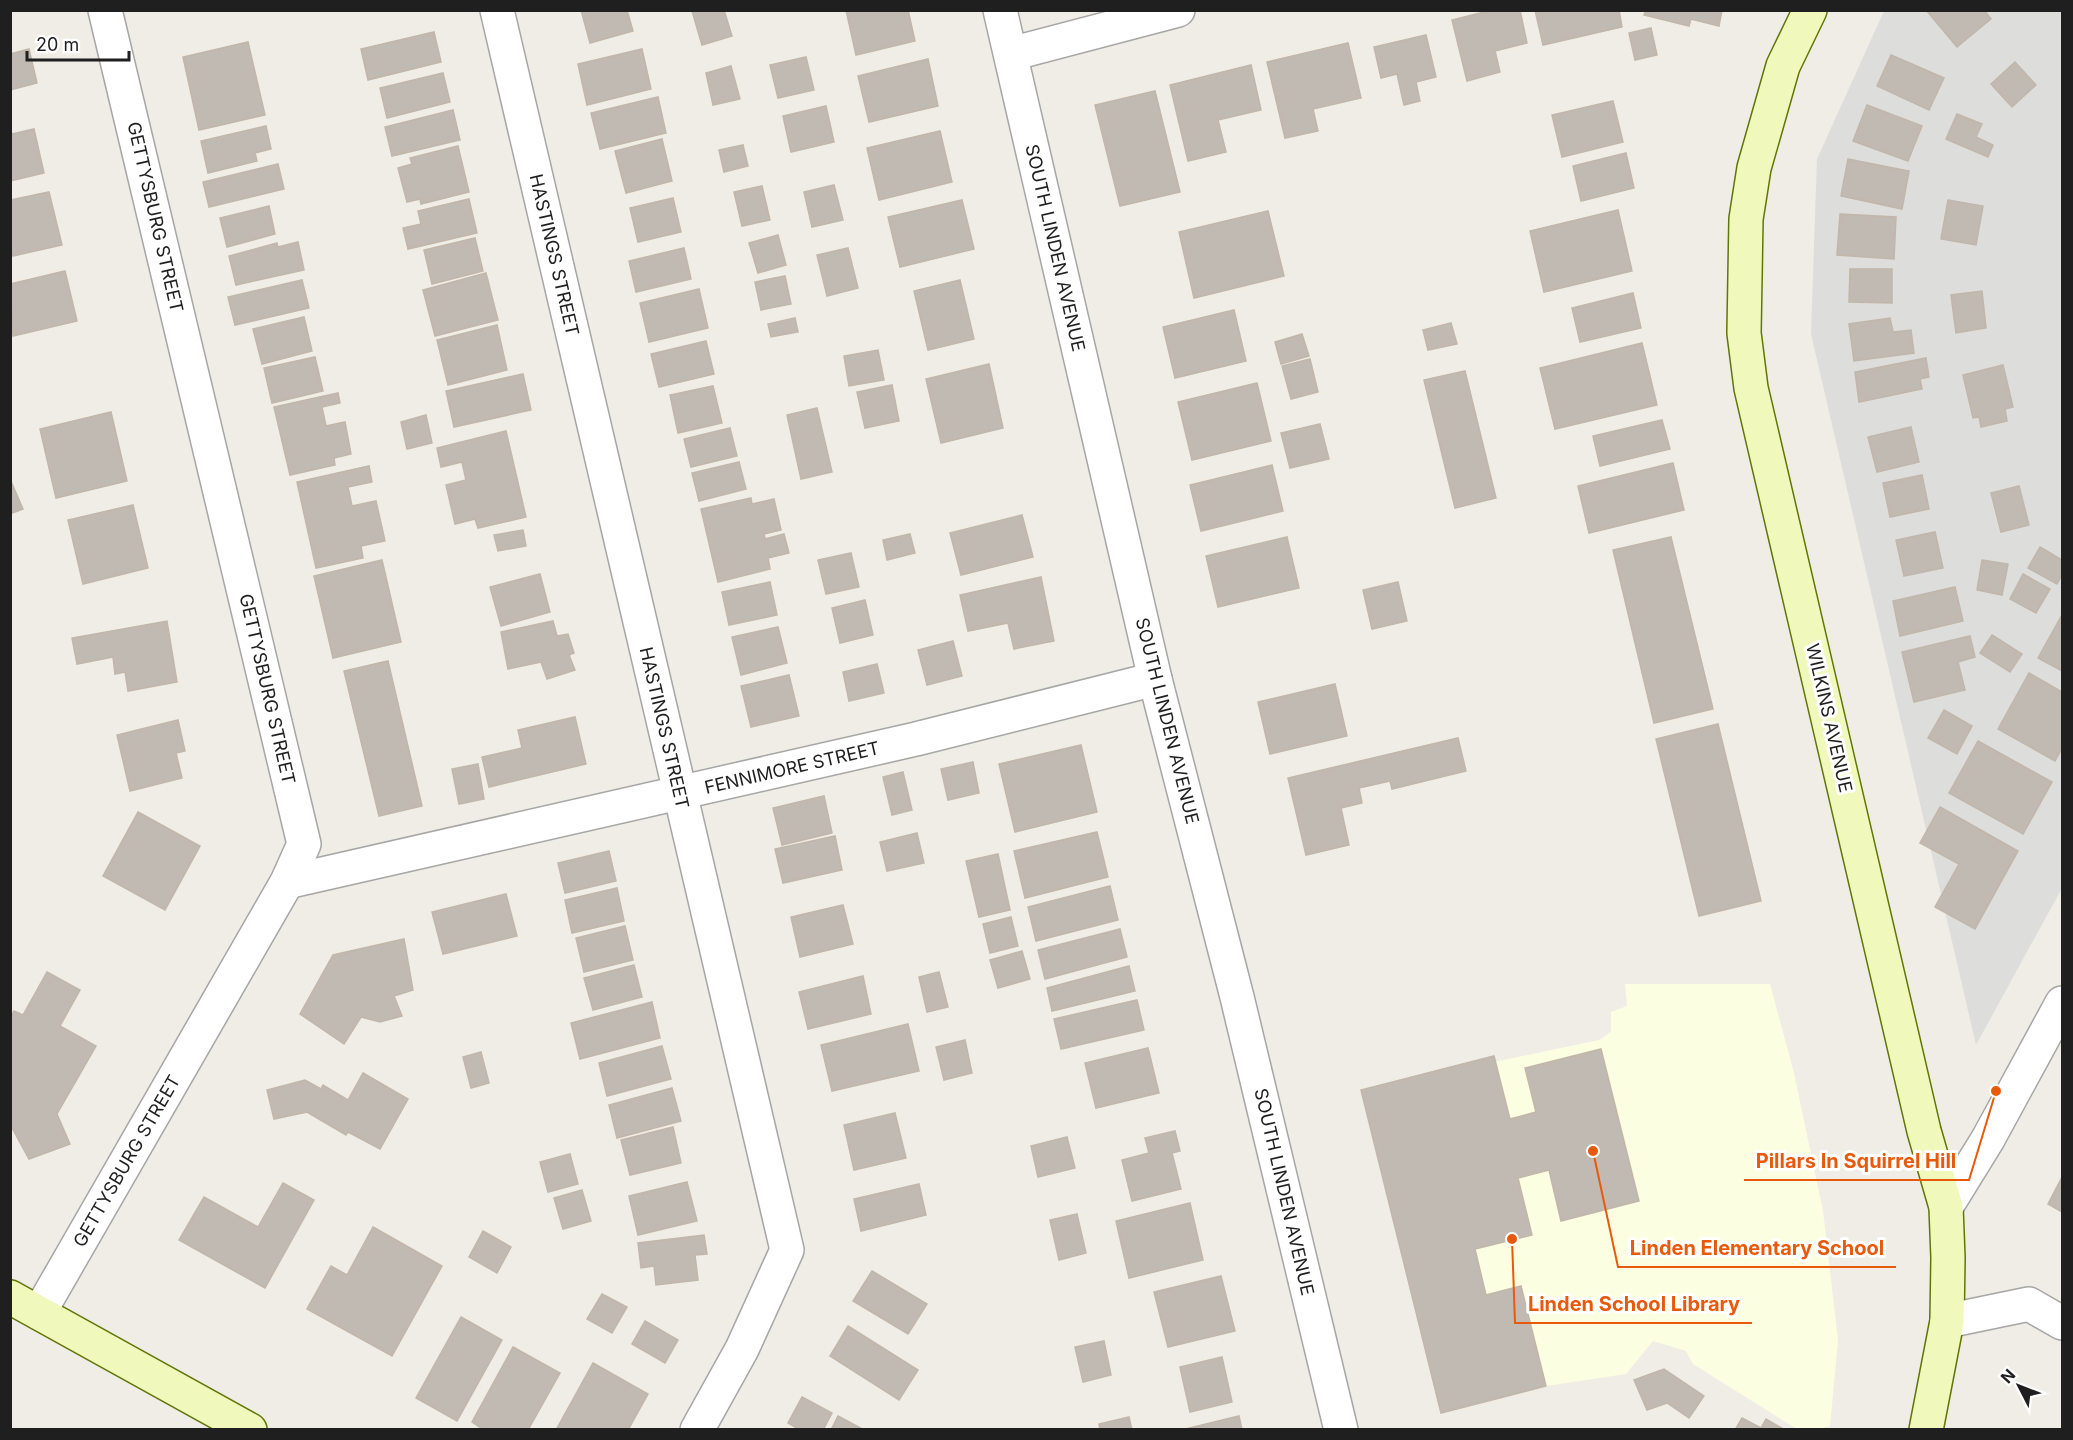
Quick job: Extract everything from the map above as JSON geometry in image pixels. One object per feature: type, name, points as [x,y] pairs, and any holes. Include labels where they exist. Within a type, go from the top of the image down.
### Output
[{"type":"main road","name":"WILKINS AVENUE","points":[[1810,10],[1783,66],[1754,168],[1746,219],[1744,333],[1751,388],[1773,485],[1924,1131],[1946,1207],[1947,1321],[1926,1430]]},
{"type":"main road","points":[[10,1297],[250,1430]]},
{"type":"street","name":"GETTYSBURG STREET","points":[[39,1313],[287,882],[304,844],[105,10]]},
{"type":"street","name":"HASTINGS STREET","points":[[497,10],[787,1250],[742,1349],[697,1430]]},
{"type":"street","name":"SOUTH LINDEN AVENUE","points":[[1000,10],[1155,679],[1237,997],[1341,1430]]},
{"type":"street","points":[[1011,54],[1178,10]]},
{"type":"street","name":"FENNIMORE STREET","points":[[287,882],[916,739],[1155,679]]},
{"type":"street","points":[[1946,1207],[1988,1139],[2062,1003]]},
{"type":"street","points":[[1947,1321],[2029,1304],[2062,1323]]},
{"type":"shaded area","points":[[1884,11],[2062,11],[2062,888],[1976,1045],[1811,334],[1817,159]]},
{"type":"shaded area","points":[[1625,984],[1770,984],[1794,1073],[1823,1211],[1838,1340],[1830,1426],[1819,1429],[1797,1429],[1693,1364],[1686,1351],[1653,1341],[1626,1374],[1546,1386],[1441,1413],[1361,1090],[1599,1040],[1611,1032],[1611,1012],[1627,1006]]},
{"type":"building","points":[[581,10],[627,10],[633,31],[590,43]]},
{"type":"building","points":[[724,10],[732,36],[702,45],[692,11]]},
{"type":"building","points":[[846,10],[908,10],[915,41],[856,55]]},
{"type":"building","points":[[1492,10],[1520,10],[1527,43],[1495,51],[1500,72],[1467,81],[1452,20]]},
{"type":"building","points":[[1535,10],[1619,10],[1622,27],[1543,45]]},
{"type":"building","points":[[1646,10],[1722,10],[1719,26],[1691,19],[1689,26],[1644,15]]},
{"type":"building","points":[[1926,10],[1984,10],[1991,19],[1957,47]]},
{"type":"building","points":[[1651,28],[1657,55],[1635,60],[1629,33]]},
{"type":"building","points":[[434,32],[441,62],[368,80],[361,49]]},
{"type":"building","points":[[1426,35],[1436,77],[1416,82],[1420,101],[1404,105],[1397,74],[1381,78],[1374,47]]},
{"type":"building","points":[[248,42],[265,115],[199,130],[183,57]]},
{"type":"building","points":[[1348,43],[1361,98],[1313,109],[1318,131],[1285,138],[1267,62]]},
{"type":"building","points":[[29,49],[37,83],[10,90],[10,54]]},
{"type":"building","points":[[642,49],[651,89],[587,105],[578,64]]},
{"type":"building","points":[[1891,55],[1944,78],[1929,110],[1877,86]]},
{"type":"building","points":[[806,57],[814,90],[778,98],[770,65]]},
{"type":"building","points":[[928,59],[938,106],[869,122],[858,76]]},
{"type":"building","points":[[2015,62],[2036,85],[2012,107],[1991,84]]},
{"type":"building","points":[[1251,65],[1261,110],[1218,120],[1226,152],[1188,161],[1170,85]]},
{"type":"building","points":[[731,66],[740,99],[713,105],[706,73]]},
{"type":"building","points":[[443,73],[450,102],[387,118],[380,88]]},
{"type":"building","points":[[1155,91],[1180,192],[1120,206],[1095,105]]},
{"type":"building","points":[[658,97],[666,133],[600,149],[591,113]]},
{"type":"building","points":[[1613,101],[1623,142],[1562,157],[1552,115]]},
{"type":"building","points":[[1867,105],[1922,126],[1908,161],[1853,141]]},
{"type":"building","points":[[826,106],[834,142],[791,152],[783,116]]},
{"type":"building","points":[[453,110],[460,140],[392,156],[385,127]]},
{"type":"building","points":[[1957,114],[1982,124],[1976,137],[1993,145],[1988,157],[1946,139]]},
{"type":"building","points":[[266,126],[271,149],[255,153],[257,161],[208,173],[201,141]]},
{"type":"building","points":[[10,129],[12,134],[34,129],[44,173],[10,181]]},
{"type":"building","points":[[940,131],[952,182],[879,200],[867,148]]},
{"type":"building","points":[[662,139],[672,181],[626,193],[615,151]]},
{"type":"building","points":[[743,145],[748,166],[724,172],[719,150]]},
{"type":"building","points":[[458,146],[469,192],[421,204],[420,199],[407,202],[398,168],[412,164],[410,158]]},
{"type":"building","points":[[1626,153],[1634,188],[1581,201],[1573,166]]},
{"type":"building","points":[[1848,159],[1909,171],[1902,209],[1841,196]]},
{"type":"building","points":[[278,164],[284,189],[209,207],[203,182]]},
{"type":"building","points":[[834,185],[843,220],[812,227],[804,192]]},
{"type":"building","points":[[762,186],[770,220],[742,226],[734,192]]},
{"type":"building","points":[[49,192],[62,245],[13,256],[10,244],[10,200]]},
{"type":"building","points":[[673,198],[681,232],[638,242],[630,208]]},
{"type":"building","points":[[469,199],[477,233],[408,249],[403,228],[421,224],[418,211]]},
{"type":"building","points":[[962,200],[974,249],[900,267],[888,217]]},
{"type":"building","points":[[1948,200],[1983,206],[1976,245],[1941,239]]},
{"type":"building","points":[[269,206],[275,234],[227,247],[220,218]]},
{"type":"building","points":[[1618,210],[1632,271],[1544,292],[1530,231]]},
{"type":"building","points":[[1268,211],[1284,276],[1194,298],[1179,232]]},
{"type":"building","points":[[1840,214],[1896,217],[1894,259],[1837,255]]},
{"type":"building","points":[[778,235],[786,265],[758,273],[749,243]]},
{"type":"building","points":[[475,238],[483,271],[432,284],[424,250]]},
{"type":"building","points":[[298,242],[304,270],[236,285],[229,256],[277,243],[278,247]]},
{"type":"building","points":[[684,248],[691,279],[636,292],[629,261]]},
{"type":"building","points":[[848,248],[858,288],[827,296],[817,255]]},
{"type":"building","points":[[1850,269],[1892,269],[1892,303],[1849,302]]},
{"type":"building","points":[[65,271],[77,321],[13,336],[10,284]]},
{"type":"building","points":[[486,273],[498,320],[435,336],[423,290]]},
{"type":"building","points":[[785,276],[791,304],[761,310],[755,282]]},
{"type":"building","points":[[302,280],[309,308],[235,325],[228,297]]},
{"type":"building","points":[[960,280],[974,339],[928,350],[914,291]]},
{"type":"building","points":[[699,289],[708,328],[649,342],[640,303]]},
{"type":"building","points":[[1982,291],[1986,328],[1956,333],[1951,295]]},
{"type":"building","points":[[1633,293],[1641,328],[1580,342],[1572,308]]},
{"type":"building","points":[[1234,310],[1246,361],[1175,378],[1163,327]]},
{"type":"building","points":[[304,317],[312,351],[262,364],[253,329]]},
{"type":"building","points":[[795,318],[798,332],[771,337],[768,324]]},
{"type":"building","points":[[1890,318],[1893,332],[1911,330],[1914,353],[1854,361],[1849,324]]},
{"type":"building","points":[[1451,323],[1457,344],[1428,350],[1423,330]]},
{"type":"building","points":[[497,325],[507,370],[448,385],[437,340]]},
{"type":"building","points":[[1302,334],[1309,356],[1281,364],[1275,342]]},
{"type":"building","points":[[706,341],[714,374],[659,387],[651,354]]},
{"type":"building","points":[[1642,343],[1657,405],[1555,429],[1540,368]]},
{"type":"building","points":[[878,350],[884,380],[849,386],[844,356]]},
{"type":"building","points":[[315,357],[323,391],[272,403],[264,368]]},
{"type":"building","points":[[1926,358],[1929,377],[1920,379],[1922,389],[1859,402],[1855,372]]},
{"type":"building","points":[[1310,359],[1318,392],[1291,399],[1282,366]]},
{"type":"building","points":[[989,364],[1003,428],[941,443],[926,379]]},
{"type":"building","points":[[2003,365],[2013,407],[2005,409],[2007,421],[1981,427],[1979,417],[1973,418],[1963,375]]},
{"type":"building","points":[[1465,371],[1496,498],[1455,508],[1424,380]]},
{"type":"building","points":[[523,374],[531,410],[454,427],[446,391]]},
{"type":"building","points":[[1257,383],[1271,441],[1192,460],[1178,402]]},
{"type":"building","points":[[892,385],[899,421],[865,428],[857,392]]},
{"type":"building","points":[[713,386],[722,423],[678,433],[670,395]]},
{"type":"building","points":[[338,393],[340,403],[322,407],[326,426],[345,422],[351,454],[334,458],[335,465],[290,475],[274,407]]},
{"type":"building","points":[[817,408],[832,472],[801,479],[787,415]]},
{"type":"building","points":[[111,412],[127,481],[56,498],[40,429]]},
{"type":"building","points":[[426,415],[432,443],[407,449],[401,422]]},
{"type":"building","points":[[1662,420],[1670,449],[1600,466],[1593,436]]},
{"type":"building","points":[[1320,424],[1329,459],[1290,468],[1281,433]]},
{"type":"building","points":[[1911,427],[1919,462],[1877,472],[1868,437]]},
{"type":"building","points":[[730,428],[737,456],[691,467],[684,439]]},
{"type":"building","points":[[506,431],[526,517],[478,528],[475,519],[455,524],[446,485],[466,480],[462,462],[441,467],[437,448]]},
{"type":"building","points":[[739,462],[746,489],[699,501],[692,473]]},
{"type":"building","points":[[1673,463],[1684,510],[1589,533],[1578,486]]},
{"type":"building","points":[[1272,465],[1283,511],[1201,531],[1190,485]]},
{"type":"building","points":[[369,466],[372,482],[348,487],[352,506],[376,501],[385,541],[361,546],[363,558],[316,568],[297,482]]},
{"type":"building","points":[[1922,475],[1929,509],[1890,517],[1883,483]]},
{"type":"building","points":[[10,479],[23,509],[10,514]]},
{"type":"building","points":[[2019,486],[2029,525],[2001,532],[1991,493]]},
{"type":"building","points":[[751,498],[752,504],[774,499],[781,530],[764,534],[765,539],[784,534],[789,553],[768,558],[770,569],[718,582],[701,509]]},
{"type":"building","points":[[133,505],[148,568],[83,584],[68,520]]},
{"type":"building","points":[[1022,515],[1033,557],[961,575],[950,533]]},
{"type":"building","points":[[523,530],[526,546],[498,551],[494,535]]},
{"type":"building","points":[[1935,532],[1943,568],[1904,576],[1896,540]]},
{"type":"building","points":[[910,534],[915,553],[887,560],[883,540]]},
{"type":"building","points":[[1287,537],[1299,588],[1218,607],[1206,556]]},
{"type":"building","points":[[1671,537],[1713,709],[1654,723],[1613,550]]},
{"type":"building","points":[[2040,547],[2062,560],[2062,575],[2057,584],[2028,568]]},
{"type":"building","points":[[851,553],[859,587],[826,594],[818,560]]},
{"type":"building","points":[[382,560],[401,642],[333,658],[314,576]]},
{"type":"building","points":[[1982,560],[2008,564],[2002,595],[1977,590]]},
{"type":"building","points":[[540,574],[550,612],[501,626],[490,587]]},
{"type":"building","points":[[2023,574],[2050,589],[2036,613],[2010,599]]},
{"type":"building","points":[[1041,577],[1054,641],[1014,649],[1008,623],[968,631],[960,595]]},
{"type":"building","points":[[770,582],[777,615],[729,625],[722,592]]},
{"type":"building","points":[[1398,582],[1407,621],[1372,629],[1363,590]]},
{"type":"building","points":[[1955,587],[1963,621],[1900,636],[1893,601]]},
{"type":"building","points":[[865,600],[873,635],[840,643],[832,608]]},
{"type":"building","points":[[2062,615],[2062,671],[2038,658]]},
{"type":"building","points":[[167,621],[177,682],[128,691],[125,672],[115,674],[113,657],[77,664],[72,638]]},
{"type":"building","points":[[553,621],[557,636],[568,634],[574,653],[569,655],[575,670],[547,679],[541,662],[508,669],[501,632]]},
{"type":"building","points":[[778,627],[787,663],[741,675],[732,637]]},
{"type":"building","points":[[1992,635],[2022,654],[2010,672],[1980,653]]},
{"type":"building","points":[[1970,636],[1975,657],[1958,662],[1965,690],[1914,702],[1902,652]]},
{"type":"building","points":[[953,641],[962,676],[927,685],[918,650]]},
{"type":"building","points":[[388,661],[422,806],[379,816],[344,671]]},
{"type":"building","points":[[877,664],[884,693],[849,701],[843,672]]},
{"type":"building","points":[[2029,673],[2062,692],[2062,748],[2055,761],[1998,729]]},
{"type":"building","points":[[789,675],[799,716],[751,727],[741,686]]},
{"type":"building","points":[[1335,684],[1347,736],[1270,754],[1258,702]]},
{"type":"building","points":[[1944,710],[1972,726],[1957,754],[1928,738]]},
{"type":"building","points":[[575,717],[586,764],[489,787],[482,757],[522,748],[518,730]]},
{"type":"building","points":[[178,720],[185,751],[176,753],[182,778],[130,791],[117,735]]},
{"type":"building","points":[[1718,724],[1761,901],[1699,916],[1656,739]]},
{"type":"building","points":[[1458,738],[1466,771],[1392,789],[1390,781],[1359,788],[1362,803],[1341,808],[1349,845],[1306,855],[1288,778]]},
{"type":"building","points":[[1978,741],[2052,782],[2023,834],[1949,793]]},
{"type":"building","points":[[1081,745],[1097,812],[1015,832],[999,764]]},
{"type":"building","points":[[973,762],[979,793],[948,800],[941,769]]},
{"type":"building","points":[[478,764],[484,799],[459,804],[452,769]]},
{"type":"building","points":[[903,772],[912,810],[892,815],[883,777]]},
{"type":"building","points":[[824,796],[832,833],[782,845],[773,808]]},
{"type":"building","points":[[1940,807],[2018,851],[1975,929],[1935,907],[1959,864],[1920,843]]},
{"type":"building","points":[[138,812],[200,846],[165,910],[103,876]]},
{"type":"building","points":[[1097,832],[1108,877],[1025,898],[1014,851]]},
{"type":"building","points":[[917,833],[924,863],[887,871],[880,842]]},
{"type":"building","points":[[835,836],[842,870],[783,883],[775,849]]},
{"type":"building","points":[[609,851],[616,881],[565,893],[558,863]]},
{"type":"building","points":[[998,854],[1010,910],[979,917],[966,861]]},
{"type":"building","points":[[1110,886],[1118,920],[1036,941],[1028,907]]},
{"type":"building","points":[[617,888],[624,921],[572,933],[565,900]]},
{"type":"building","points":[[506,894],[517,936],[443,954],[432,912]]},
{"type":"building","points":[[843,905],[853,944],[800,957],[791,917]]},
{"type":"building","points":[[1011,917],[1018,946],[990,953],[983,924]]},
{"type":"building","points":[[625,926],[633,960],[584,972],[576,938]]},
{"type":"building","points":[[1120,929],[1127,957],[1045,979],[1038,950]]},
{"type":"building","points":[[404,939],[413,990],[394,996],[402,1016],[380,1022],[361,1017],[344,1044],[300,1014],[333,955]]},
{"type":"building","points":[[1022,951],[1030,979],[998,988],[990,960]]},
{"type":"building","points":[[634,965],[642,997],[593,1010],[584,978]]},
{"type":"building","points":[[1129,966],[1135,991],[1052,1011],[1047,988]]},
{"type":"building","points":[[47,972],[80,990],[60,1026],[96,1046],[57,1114],[70,1144],[29,1159],[10,1124],[10,1018],[14,1011],[23,1015]]},
{"type":"building","points":[[939,972],[948,1007],[927,1012],[919,977]]},
{"type":"building","points":[[863,976],[871,1014],[808,1029],[799,992]]},
{"type":"building","points":[[1137,1000],[1144,1030],[1061,1049],[1054,1019]]},
{"type":"building","points":[[652,1002],[660,1038],[580,1059],[571,1023]]},
{"type":"building","points":[[908,1024],[919,1071],[832,1091],[821,1045]]},
{"type":"building","points":[[965,1040],[972,1073],[944,1080],[936,1047]]},
{"type":"building","points":[[662,1046],[671,1079],[607,1096],[599,1063]]},
{"type":"building","points":[[1148,1048],[1159,1093],[1096,1108],[1085,1063]]},
{"type":"building","points":[[1601,1049],[1639,1201],[1561,1221],[1549,1170],[1518,1178],[1532,1235],[1475,1249],[1486,1295],[1521,1286],[1546,1386],[1441,1413],[1361,1090],[1494,1056],[1510,1119],[1536,1112],[1525,1068]]},
{"type":"building","points":[[481,1052],[489,1083],[471,1088],[463,1057]]},
{"type":"building","points":[[363,1073],[408,1099],[380,1149],[348,1132],[346,1135],[307,1112],[274,1119],[267,1090],[305,1080],[321,1089],[323,1085],[348,1100]]},
{"type":"building","points":[[672,1088],[681,1121],[617,1138],[609,1105]]},
{"type":"building","points":[[895,1113],[906,1158],[854,1170],[844,1125]]},
{"type":"building","points":[[673,1127],[681,1163],[630,1175],[621,1140]]},
{"type":"building","points":[[1175,1131],[1180,1151],[1172,1153],[1181,1189],[1132,1201],[1122,1160],[1149,1153],[1145,1138]]},
{"type":"building","points":[[1067,1137],[1075,1168],[1038,1177],[1031,1146]]},
{"type":"building","points":[[570,1154],[578,1184],[548,1192],[540,1162]]},
{"type":"building","points":[[2062,1177],[2062,1212],[2048,1204]]},
{"type":"building","points":[[687,1182],[697,1221],[638,1235],[629,1196]]},
{"type":"building","points":[[283,1183],[314,1200],[265,1288],[179,1240],[204,1197],[258,1227]]},
{"type":"building","points":[[919,1184],[926,1215],[861,1231],[854,1199]]},
{"type":"building","points":[[582,1190],[591,1221],[563,1229],[554,1198]]},
{"type":"building","points":[[1190,1203],[1203,1260],[1129,1278],[1116,1221]]},
{"type":"building","points":[[1077,1214],[1086,1253],[1059,1260],[1050,1220]]},
{"type":"building","points":[[373,1227],[442,1266],[392,1356],[307,1309],[331,1266],[347,1275]]},
{"type":"building","points":[[483,1231],[511,1247],[497,1273],[469,1257]]},
{"type":"building","points":[[704,1235],[707,1254],[695,1255],[698,1280],[656,1285],[654,1266],[641,1268],[638,1243]]},
{"type":"building","points":[[872,1271],[927,1304],[908,1334],[853,1301]]},
{"type":"building","points":[[1221,1276],[1235,1331],[1168,1347],[1154,1292]]},
{"type":"building","points":[[602,1294],[627,1307],[612,1333],[587,1319]]},
{"type":"building","points":[[461,1317],[502,1340],[457,1421],[416,1398]]},
{"type":"building","points":[[645,1321],[678,1340],[665,1363],[632,1344]]},
{"type":"building","points":[[848,1326],[918,1370],[899,1400],[830,1356]]},
{"type":"building","points":[[1104,1341],[1111,1375],[1083,1382],[1075,1347]]},
{"type":"building","points":[[513,1347],[560,1373],[528,1430],[484,1430],[472,1422]]},
{"type":"building","points":[[1222,1357],[1232,1402],[1190,1412],[1180,1367]]},
{"type":"building","points":[[593,1363],[648,1394],[628,1430],[556,1430]]},
{"type":"building","points":[[1664,1369],[1704,1396],[1689,1418],[1667,1403],[1647,1410],[1634,1380]]},
{"type":"building","points":[[802,1397],[832,1413],[823,1430],[800,1430],[788,1423]]},
{"type":"building","points":[[838,1416],[864,1430],[831,1430]]},
{"type":"building","points":[[1239,1416],[1242,1430],[1185,1430],[1185,1429]]},
{"type":"building","points":[[1129,1417],[1132,1430],[1100,1430],[1099,1424]]},
{"type":"building","points":[[1742,1418],[1761,1428],[1766,1419],[1785,1430],[1735,1430]]},
{"type":"place","name":"Pillars In Squirrel Hill","points":[[1996,1091]]},
{"type":"place","name":"Linden Elementary School","points":[[1593,1151]]},
{"type":"place","name":"Linden School Library","points":[[1512,1239]]}]
